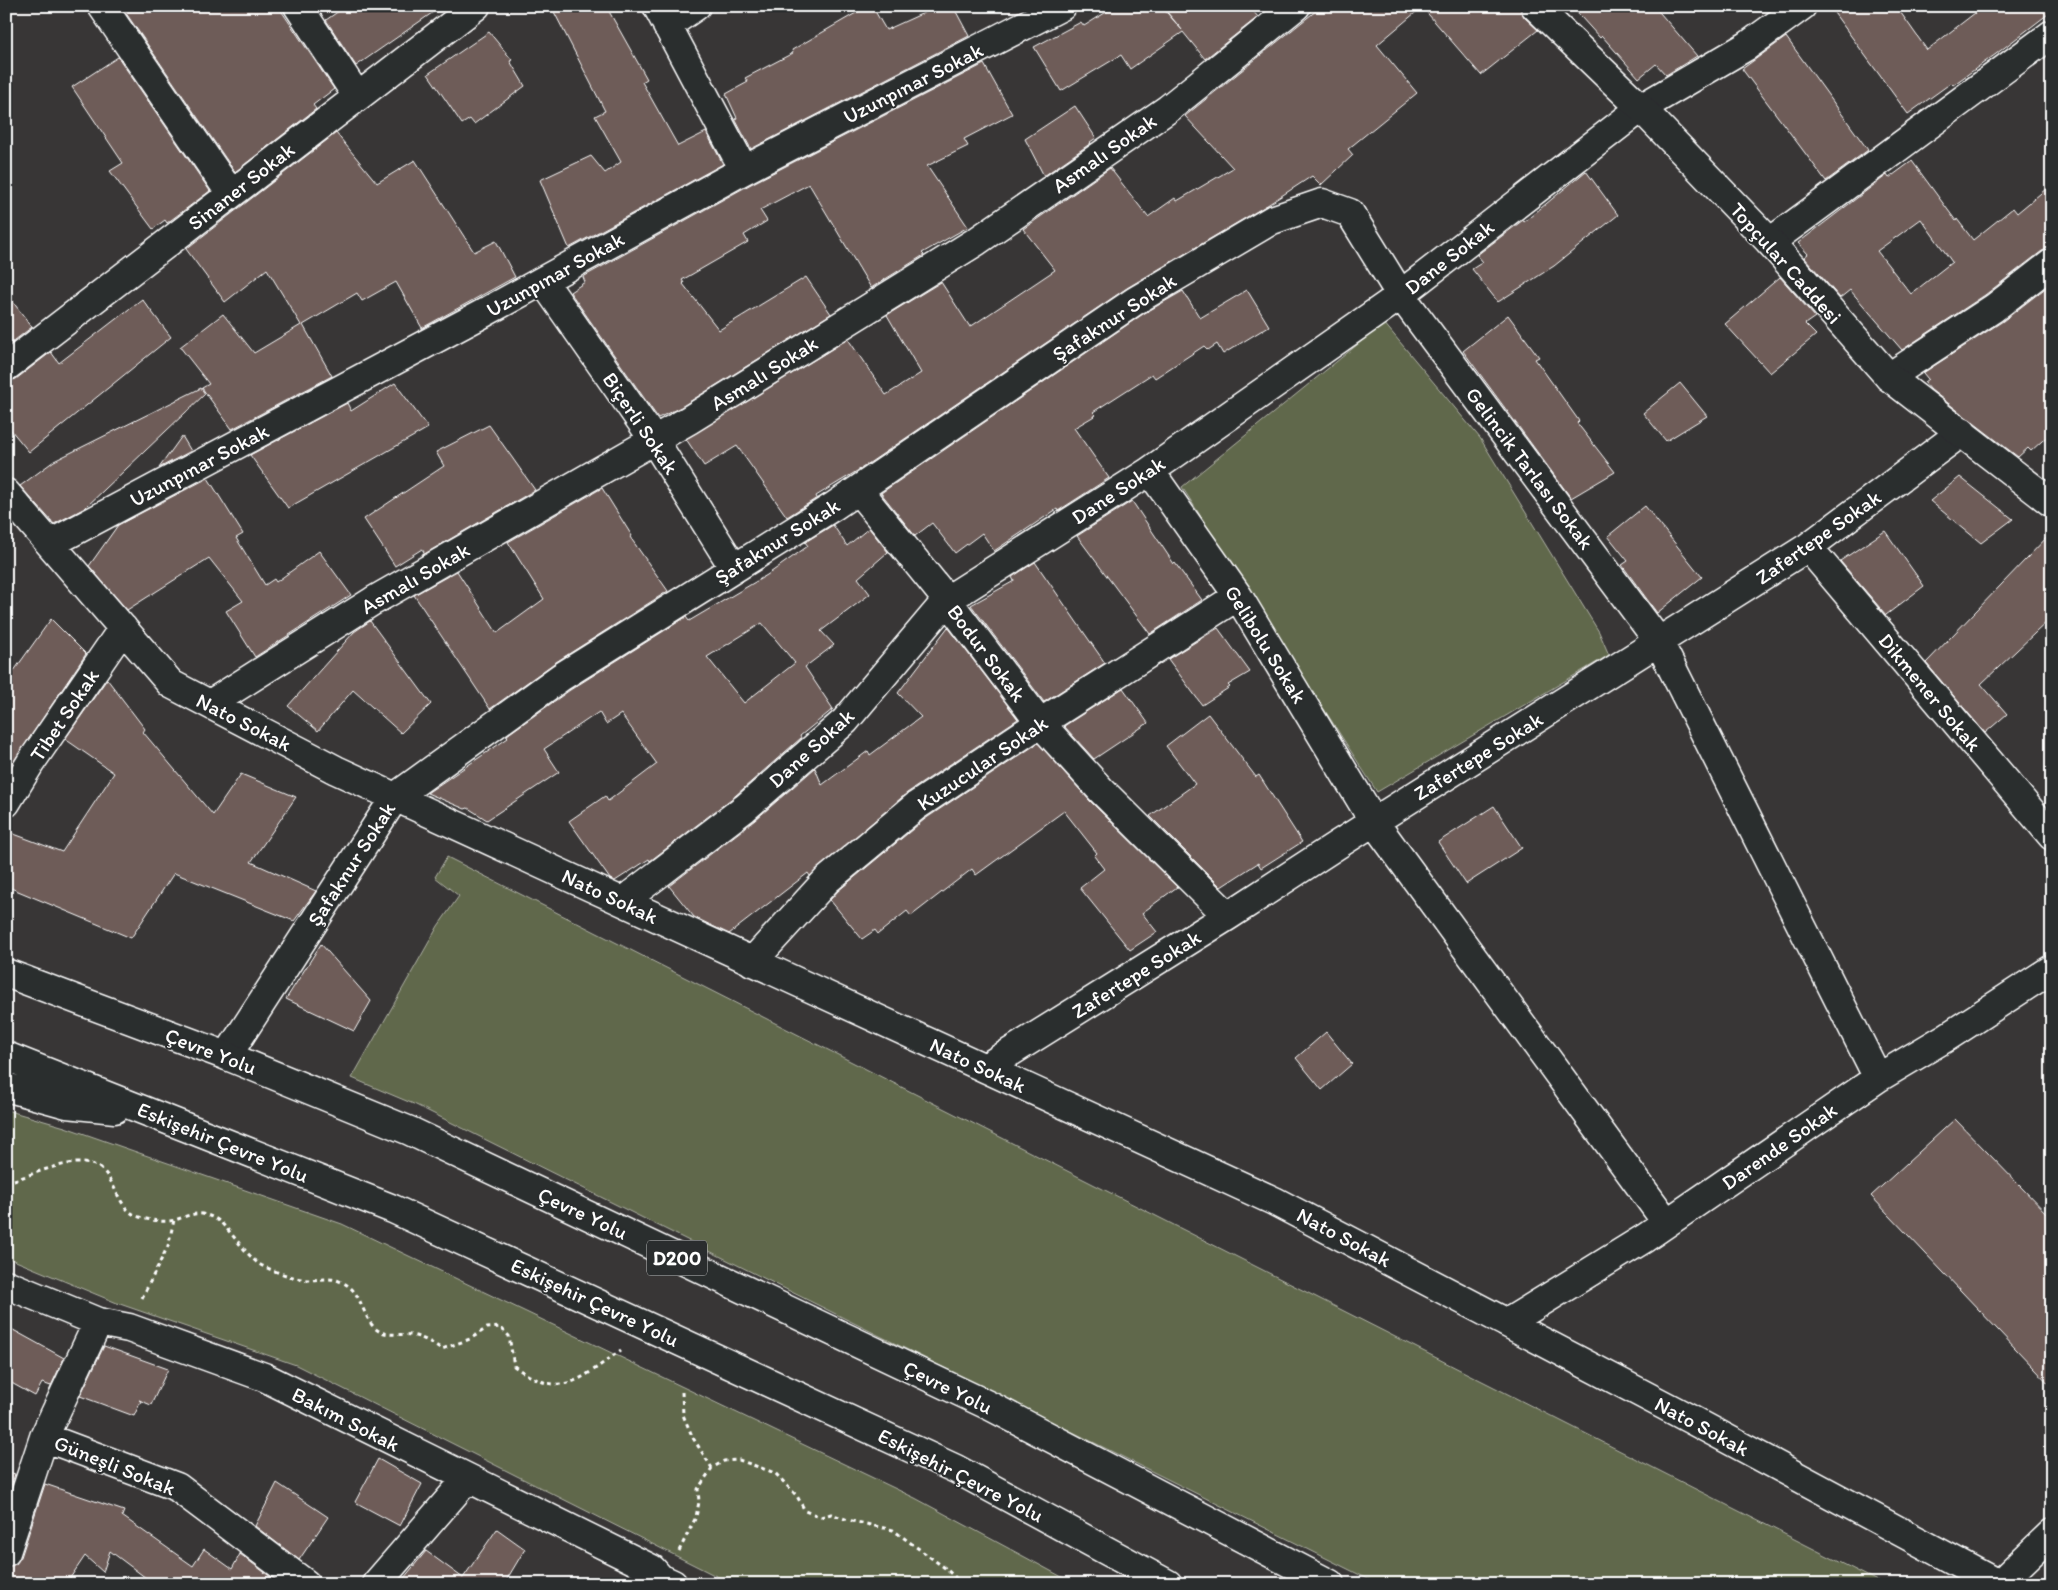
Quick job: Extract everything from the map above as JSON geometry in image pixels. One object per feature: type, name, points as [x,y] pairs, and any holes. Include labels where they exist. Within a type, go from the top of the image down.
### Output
[{"type":"main road","points":[[102,6],[231,194]]},
{"type":"main road","points":[[298,6],[357,96]]},
{"type":"main road","name":"Sinaner Sokak","points":[[6,367],[476,6]]},
{"type":"main road","points":[[696,6],[662,16],[744,170]]},
{"type":"main road","name":"Uzunpınar Sokak","points":[[50,544],[543,281],[744,170],[1062,6]]},
{"type":"main road","name":"Asmalı Sokak","points":[[210,704],[373,601],[654,440],[977,241],[1168,109],[1296,6]]},
{"type":"main road","name":"Topçular Caddesi","points":[[1535,6],[1641,108],[1770,242],[1889,377],[2052,504]]},
{"type":"main road","name":"Dane Sokak","points":[[623,901],[745,808],[846,721],[947,600],[1150,471],[1387,305],[1641,108],[1747,46],[1802,6]]},
{"type":"main road","points":[[1770,242],[2052,34]]},
{"type":"main road","name":"Şafaknur Sokak","points":[[227,1056],[395,796],[561,677],[858,490],[1135,300],[1272,220],[1322,203],[1350,213],[1400,294]]},
{"type":"main road","points":[[1889,377],[1994,308],[2052,263]]},
{"type":"main road","name":"Biçerli Sokak","points":[[543,281],[654,440],[734,568]]},
{"type":"main road","name":"Gelincik Tarlası Sokak","points":[[1400,294],[1659,642],[1878,1078]]},
{"type":"main road","name":"Zafertepe Sokak","points":[[985,1068],[1228,916],[1808,547],[1962,432]]},
{"type":"main road","name":"Gelibolu Sokak","points":[[1150,471],[1238,596],[1374,822],[1667,1223]]},
{"type":"main road","name":"Bodur Sokak","points":[[858,490],[947,600],[1040,723],[1100,790],[1228,916]]},
{"type":"main road","name":"Nato Sokak","points":[[6,492],[171,684],[336,770],[1274,1201],[1999,1584]]},
{"type":"main road","name":"Dikmener Sokak","points":[[1808,547],[2052,836]]},
{"type":"main road","name":"Kuzucular Sokak","points":[[752,962],[827,880],[909,812],[1040,723],[1238,596]]},
{"type":"main road","name":"Tibet Sokak","points":[[6,803],[31,762],[123,628]]},
{"type":"main road","name":"Darende Sokak","points":[[1507,1323],[1667,1223],[1878,1078],[1947,1037],[2052,969]]},
{"type":"main road","name":"Çevre Yolu","points":[[6,973],[227,1056],[410,1131],[992,1407],[1330,1584]]},
{"type":"main road","name":"Eskişehir Çevre Yolu","points":[[6,1056],[393,1209],[956,1469],[1168,1584]]},
{"type":"main road","points":[[6,1087],[67,1104],[153,1114]]},
{"type":"main road","name":"Bakım Sokak","points":[[6,1284],[98,1322],[128,1328],[264,1378],[467,1479],[656,1579]]},
{"type":"main road","points":[[6,1552],[44,1436],[98,1322]]},
{"type":"main road","name":"Güneşli Sokak","points":[[44,1436],[177,1487],[306,1584]]},
{"type":"main road","points":[[376,1584],[467,1479]]},
{"type":"main road","points":[[1999,1584],[2052,1532]]},
{"type":"path","points":[[6,1180],[14,1180],[75,1162],[92,1164],[102,1168],[112,1183],[120,1201],[136,1216],[156,1220],[174,1220],[186,1214],[204,1214],[217,1219],[237,1243],[259,1264],[307,1280],[338,1280],[351,1287],[363,1305],[372,1325],[382,1332],[396,1336],[410,1335],[442,1348],[470,1339],[487,1328],[500,1328],[509,1336],[514,1366],[530,1377],[549,1384],[574,1382],[621,1350]]},
{"type":"path","points":[[128,1328],[168,1246],[174,1220]]},
{"type":"path","points":[[682,1392],[683,1415],[693,1438],[712,1468]]},
{"type":"path","points":[[656,1579],[680,1548],[693,1522],[699,1502],[698,1488],[712,1468],[724,1462],[739,1460],[775,1473],[806,1510],[821,1516],[831,1514],[848,1520],[893,1530],[946,1568],[962,1584]]},
{"type":"green space","points":[[1384,323],[1480,438],[1599,632],[1609,655],[1377,792],[1182,487]]},
{"type":"green space","points":[[447,857],[1883,1584],[1378,1584],[416,1105],[352,1078],[438,926],[459,896],[435,877]]},
{"type":"green space","points":[[6,1110],[65,1127],[342,1224],[915,1498],[1075,1584],[732,1584],[296,1365],[117,1303],[6,1257]]},
{"type":"building","points":[[121,6],[278,6],[334,89],[313,105],[316,109],[235,172]]},
{"type":"building","points":[[346,6],[442,6],[356,66],[326,20]]},
{"type":"building","points":[[551,6],[606,6],[647,79],[642,82],[678,146],[706,132],[723,164],[569,248],[540,180],[591,156],[605,173],[621,162],[595,116],[605,111]]},
{"type":"building","points":[[868,6],[872,6],[886,30],[939,6],[953,6],[969,36],[751,149],[735,119],[737,118],[726,94],[748,82],[745,78],[793,53],[792,50]]},
{"type":"building","points":[[1116,6],[1161,6],[1182,30],[1162,6],[1249,6],[1258,17],[1205,59],[1183,32],[1130,69],[1121,55],[1061,91],[1034,47],[1081,22],[1084,26]]},
{"type":"building","points":[[1322,6],[1520,6],[1524,17],[1538,30],[1481,75],[1422,7],[1377,45],[1417,93],[1348,149],[1353,155],[1321,185],[1312,176],[1269,204],[1127,288],[787,517],[737,446],[704,466],[686,439],[848,339],[886,395],[921,373],[887,315],[941,282],[970,327],[1055,270],[1023,229],[1110,168],[1148,217],[1175,198],[1177,201],[1233,168],[1185,116]]},
{"type":"building","points":[[1571,6],[1654,6],[1697,56],[1666,75],[1656,64],[1639,78],[1602,36],[1600,38]]},
{"type":"building","points":[[1829,6],[1896,6],[1927,50],[1984,6],[2052,6],[2052,11],[1953,85],[1951,83],[1908,114]]},
{"type":"building","points":[[489,32],[512,60],[510,61],[525,86],[474,124],[470,119],[462,124],[428,74]]},
{"type":"building","points":[[1786,37],[1868,150],[1826,181],[1742,69]]},
{"type":"building","points":[[118,57],[210,191],[167,223],[165,220],[153,229],[110,171],[123,163],[72,87]]},
{"type":"building","points":[[984,64],[1012,114],[964,139],[968,146],[927,166],[968,227],[922,253],[924,255],[871,288],[809,184],[760,210],[767,221],[744,235],[748,242],[682,280],[683,284],[719,330],[806,277],[831,314],[681,407],[658,418],[570,292],[585,282],[583,277],[751,184]]},
{"type":"building","points":[[1075,106],[1096,138],[1044,176],[1025,139]]},
{"type":"building","points":[[336,133],[377,183],[415,160],[474,252],[496,241],[515,277],[422,328],[396,282],[362,301],[357,293],[303,325],[332,376],[232,429],[202,388],[209,384],[180,347],[223,314],[254,353],[301,325],[267,269],[225,302],[186,249]]},
{"type":"building","points":[[1912,161],[1956,221],[1957,219],[1973,240],[2013,208],[2017,213],[2052,184],[2052,248],[2042,251],[1985,295],[1902,350],[1850,290],[1840,298],[1804,257],[1808,254],[1798,243],[1887,175],[1889,178]],"holes":[[[1921,219],[1952,262],[1911,294],[1877,251]]]},
{"type":"building","points":[[1586,171],[1618,215],[1554,266],[1498,302],[1472,269],[1483,262],[1477,255],[1523,220],[1524,222]]},
{"type":"building","points":[[1780,277],[1815,317],[1805,324],[1816,335],[1770,373],[1725,324]]},
{"type":"building","points":[[2052,283],[2052,432],[2031,451],[2028,448],[2018,457],[1931,390],[1924,382],[1928,379],[1923,373],[2003,321]]},
{"type":"building","points":[[1247,290],[1269,326],[1223,354],[1217,344],[1208,350],[1204,346],[1155,378],[1152,374],[1093,412],[1096,415],[1074,428],[1109,478],[1058,511],[1057,509],[994,551],[982,533],[955,553],[932,523],[915,536],[881,493],[1143,314],[1183,291],[1200,318]]},
{"type":"building","points":[[6,293],[32,327],[6,347]]},
{"type":"building","points":[[142,299],[171,337],[29,452],[6,424],[6,382],[16,379],[51,352],[59,363]]},
{"type":"building","points":[[1508,315],[1539,357],[1535,359],[1579,421],[1577,423],[1615,472],[1571,498],[1463,351]]},
{"type":"building","points":[[395,383],[428,428],[288,508],[250,455],[347,403],[351,411]]},
{"type":"building","points":[[1680,383],[1707,416],[1666,441],[1643,413]]},
{"type":"building","points":[[201,388],[205,394],[85,508],[54,524],[20,486],[54,461]]},
{"type":"building","points":[[489,425],[535,490],[421,556],[424,552],[422,549],[395,566],[364,519],[444,466],[436,452]]},
{"type":"building","points":[[182,436],[191,451],[159,468]]},
{"type":"building","points":[[1960,477],[2013,519],[1981,543],[1930,501]]},
{"type":"building","points":[[208,478],[243,534],[236,538],[265,585],[274,579],[276,582],[319,551],[351,595],[255,657],[226,611],[243,601],[209,558],[127,610],[89,566],[118,525]]},
{"type":"building","points":[[602,488],[632,536],[630,537],[668,591],[553,664],[490,709],[414,595],[457,571],[497,633],[544,599],[508,542]]},
{"type":"building","points":[[1132,501],[1174,564],[1202,600],[1150,634],[1077,536]]},
{"type":"building","points":[[1645,506],[1702,577],[1657,613],[1622,565],[1628,561],[1608,536]]},
{"type":"building","points":[[833,525],[847,546],[869,528],[888,552],[858,578],[870,594],[821,631],[834,645],[805,667],[833,709],[800,736],[801,738],[735,796],[650,861],[649,859],[615,881],[610,879],[569,821],[605,796],[608,801],[657,764],[621,714],[606,724],[599,712],[544,749],[559,772],[487,820],[468,808],[465,809],[427,793],[508,738],[507,735],[570,690],[686,617],[689,621],[767,575],[808,546],[805,542]],"holes":[[[762,623],[795,663],[744,703],[707,657]]]},
{"type":"building","points":[[1885,531],[1924,586],[1886,615],[1840,561]]},
{"type":"building","points":[[2052,532],[2052,617],[1981,684],[2007,714],[1985,733],[1926,663]]},
{"type":"building","points":[[1035,562],[1105,663],[1044,702],[971,605],[1014,581],[1012,577]]},
{"type":"building","points":[[51,619],[86,654],[6,773],[6,682]]},
{"type":"building","points":[[370,621],[431,704],[401,733],[353,690],[318,731],[288,706],[354,632]]},
{"type":"building","points":[[948,627],[1018,719],[907,793],[810,876],[808,873],[729,934],[694,917],[669,886],[755,820],[815,768],[822,785],[868,751],[870,755],[921,717],[898,693]]},
{"type":"building","points":[[1218,628],[1250,672],[1228,685],[1230,687],[1202,705],[1168,659]]},
{"type":"building","points":[[107,679],[145,729],[143,732],[213,815],[241,774],[296,797],[251,862],[316,891],[294,921],[174,873],[131,938],[6,886],[6,831],[62,852],[114,773],[65,739]]},
{"type":"building","points":[[1123,688],[1148,723],[1094,759],[1064,726]]},
{"type":"building","points":[[1208,714],[1256,777],[1259,775],[1302,842],[1261,868],[1258,863],[1221,887],[1150,816],[1195,784],[1166,746]]},
{"type":"building","points":[[1038,743],[1090,801],[1177,887],[1142,913],[1157,932],[1130,950],[1080,888],[1104,869],[1094,856],[1097,853],[1064,811],[976,875],[972,869],[911,916],[907,911],[878,934],[875,930],[862,939],[830,900],[838,891],[925,819]]},
{"type":"building","points":[[1494,806],[1522,848],[1466,884],[1438,842]]},
{"type":"building","points":[[321,944],[371,1001],[354,1031],[286,999]]},
{"type":"building","points":[[1326,1032],[1352,1064],[1322,1090],[1296,1058]]},
{"type":"building","points":[[1955,1119],[2052,1219],[2052,1387],[1871,1196]]},
{"type":"building","points":[[6,1326],[64,1358],[51,1386],[42,1383],[35,1396],[6,1380]]},
{"type":"building","points":[[104,1346],[168,1369],[151,1405],[139,1400],[141,1401],[134,1416],[80,1396]]},
{"type":"building","points":[[378,1459],[422,1484],[400,1526],[355,1502]]},
{"type":"building","points":[[6,1471],[15,1474],[6,1501]]},
{"type":"building","points":[[277,1483],[328,1517],[299,1560],[255,1526]]},
{"type":"building","points":[[45,1484],[124,1511],[122,1516],[193,1566],[204,1549],[232,1569],[240,1554],[280,1584],[154,1584],[110,1551],[103,1572],[85,1556],[66,1584],[6,1584],[6,1567],[16,1564],[21,1557]]},
{"type":"building","points":[[497,1529],[525,1549],[504,1584],[399,1584],[426,1551],[463,1578]]}]
